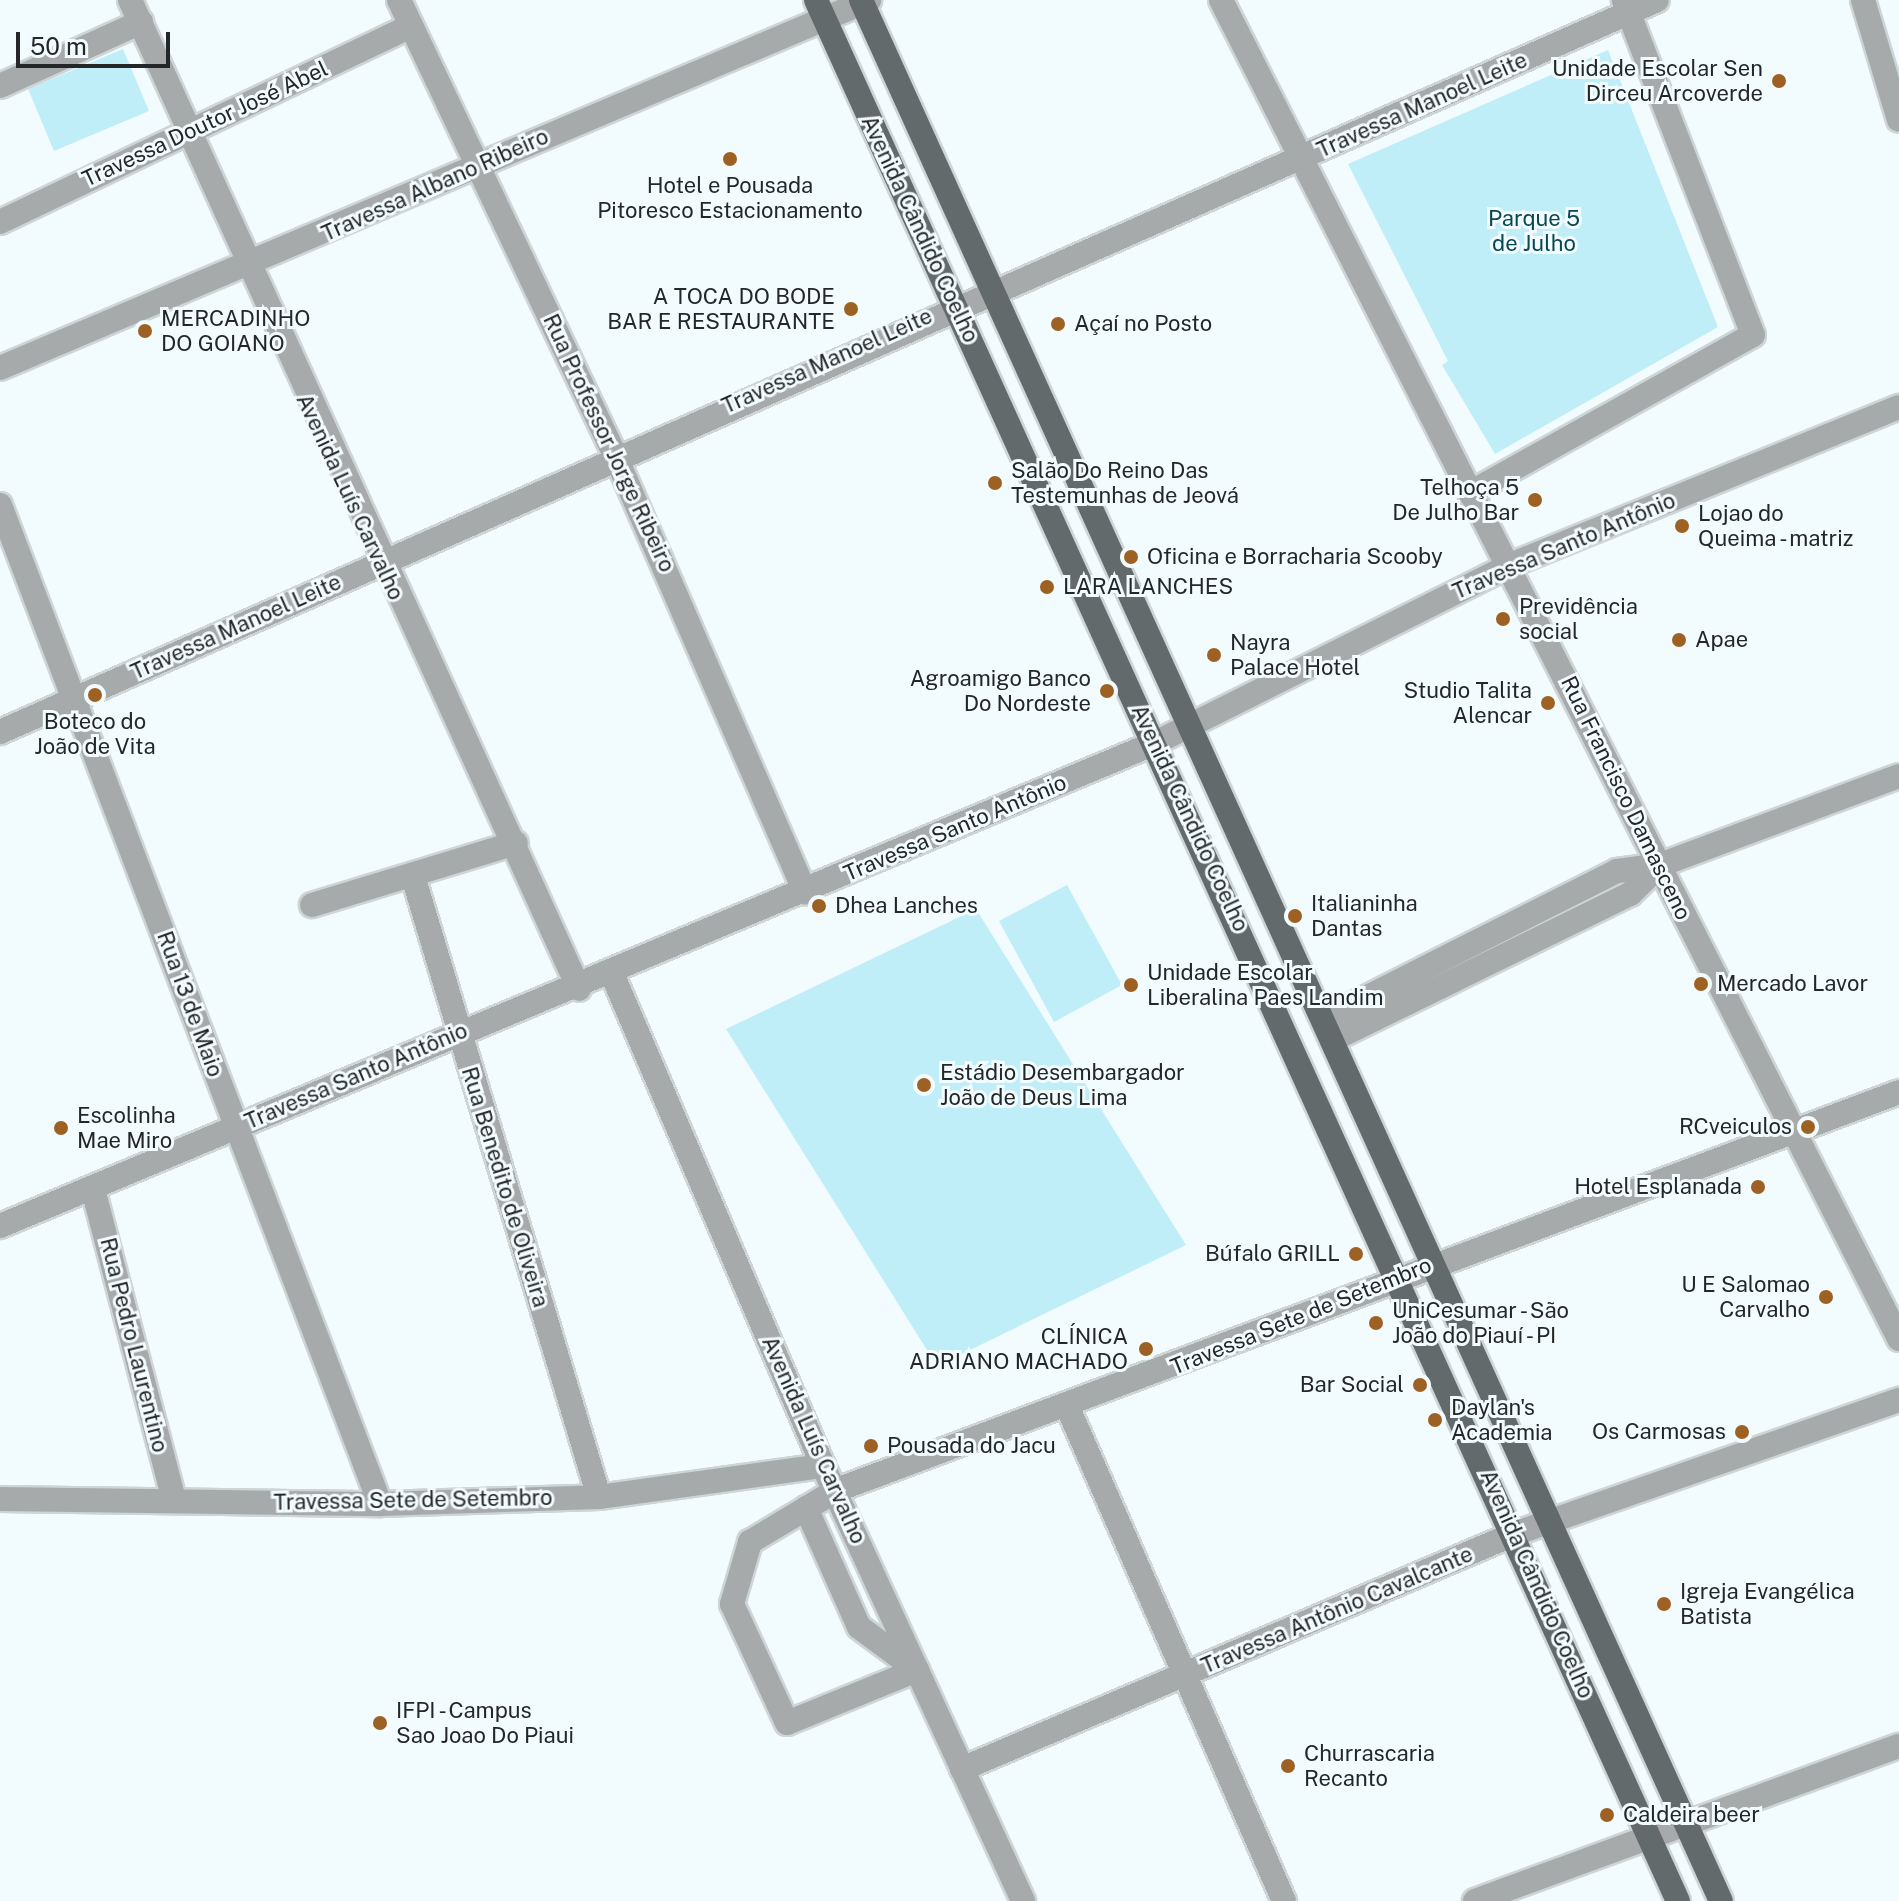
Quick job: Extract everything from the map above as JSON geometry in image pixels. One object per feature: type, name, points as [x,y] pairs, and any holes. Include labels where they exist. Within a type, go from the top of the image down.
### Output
[{"type":"main road","name":"Avenida Cândido Coelho","points":[[864,1],[1190,728],[1690,1826],[1721,1901]]},
{"type":"main road","name":"Avenida Cândido Coelho","points":[[820,10],[1652,1837],[1678,1901]]},
{"type":"street","name":"Avenida Luís Carvalho","points":[[130,0],[246,268],[380,564],[516,843],[579,989]]},
{"type":"street","name":"Rua Professor Jorge Ribeiro","points":[[399,0],[615,455],[805,892]]},
{"type":"street","name":"Rua Francisco Damasceno","points":[[1221,0],[1470,493],[1510,565],[1792,1134],[1899,1339]]},
{"type":"street","name":"Travessa Manoel Leite","points":[[0,732],[955,304],[1301,158],[1627,7],[1657,0]]},
{"type":"street","points":[[1863,0],[1899,120]]},
{"type":"street","name":"Travessa Albano Ribeiro","points":[[0,368],[246,268],[820,10],[864,1]]},
{"type":"street","points":[[1470,493],[1753,335],[1627,7]]},
{"type":"street","points":[[0,86],[141,22]]},
{"type":"street","name":"Travessa Doutor José Abel","points":[[0,222],[411,26]]},
{"type":"street","name":"Travessa Santo Antônio","points":[[0,1226],[457,1032],[613,976],[1190,728],[1510,565],[1899,407]]},
{"type":"street","name":"Rua 13 de Maio","points":[[0,505],[77,697],[235,1128],[380,1504]]},
{"type":"street","points":[[1329,1029],[1501,924],[1617,871],[1660,865],[1899,776]]},
{"type":"street","points":[[312,905],[516,843]]},
{"type":"street","points":[[1329,1029],[1630,894],[1660,865]]},
{"type":"street","name":"Rua Benedito de Oliveira","points":[[413,876],[457,1032],[599,1497]]},
{"type":"street","points":[[1501,924],[1511,950]]},
{"type":"street","name":"Avenida Luís Carvalho","points":[[613,976],[823,1466],[837,1490],[1023,1901]]},
{"type":"street","name":"Travessa Sete de Setembro","points":[[917,1670],[787,1723],[732,1604],[750,1542],[837,1490],[1068,1408],[1435,1263],[1792,1134],[1899,1092]]},
{"type":"street","name":"Rua Pedro Laurentino","points":[[93,1189],[174,1501]]},
{"type":"street","name":"Travessa Antônio Cavalcante","points":[[962,1769],[1514,1534],[1899,1400]]},
{"type":"street","points":[[1068,1408],[1284,1901]]},
{"type":"street","name":"Travessa Sete de Setembro","points":[[0,1499],[380,1504],[599,1497],[823,1466]]},
{"type":"street","points":[[806,1508],[859,1627],[917,1670]]},
{"type":"street","points":[[1475,1901],[1690,1826],[1899,1746]]},
{"type":"green space","points":[[123,49],[149,111],[54,151],[28,89]]},
{"type":"green space","name":"Parque 5 de Julho","points":[[1608,50],[1718,327],[1495,454],[1442,365],[1448,361],[1348,164]]},
{"type":"green space","points":[[1067,885],[1122,985],[1054,1022],[999,921]]},
{"type":"green space","name":"Estádio Desembargador João de Deus Lima","points":[[976,909],[1186,1245],[937,1366],[726,1029]]},
{"type":"place","name":"Unidade Escolar Sen Dirceu Arcoverde","points":[[1779,81]]},
{"type":"place","name":"Hotel e Pousada Pitoresco Estacionamento","points":[[730,159]]},
{"type":"place","name":"A TOCA DO BODE BAR E RESTAURANTE","points":[[851,309]]},
{"type":"place","name":"Açaí no Posto","points":[[1058,324]]},
{"type":"place","name":"MERCADINHO DO GOIANO","points":[[145,331]]},
{"type":"place","name":"Salão Do Reino Das Testemunhas de Jeová","points":[[995,483]]},
{"type":"place","name":"Telhoça 5 De Julho Bar","points":[[1535,500]]},
{"type":"place","name":"Lojao do Queima - matriz","points":[[1682,526]]},
{"type":"place","name":"Oficina e Borracharia Scooby","points":[[1131,557]]},
{"type":"place","name":"LARA LANCHES","points":[[1047,587]]},
{"type":"place","name":"Previdência social","points":[[1503,619]]},
{"type":"place","name":"Apae","points":[[1679,640]]},
{"type":"place","name":"Nayra Palace Hotel","points":[[1214,655]]},
{"type":"place","name":"Agroamigo Banco Do Nordeste","points":[[1107,691]]},
{"type":"place","name":"Boteco do João de Vita","points":[[95,695]]},
{"type":"place","name":"Studio Talita Alencar","points":[[1548,703]]},
{"type":"place","name":"Dhea Lanches","points":[[819,906]]},
{"type":"place","name":"Italianinha Dantas","points":[[1295,916]]},
{"type":"place","name":"Mercado Lavor","points":[[1701,984]]},
{"type":"place","name":"Unidade Escolar Liberalina Paes Landim","points":[[1131,985]]},
{"type":"place","name":"Estádio Desembargador João de Deus Lima","points":[[924,1085]]},
{"type":"place","name":"RCveiculos","points":[[1808,1127]]},
{"type":"place","name":"Escolinha Mae Miro","points":[[61,1128]]},
{"type":"place","name":"Hotel Esplanada","points":[[1758,1187]]},
{"type":"place","name":"Búfalo GRILL","points":[[1356,1254]]},
{"type":"place","name":"U E Salomao Carvalho","points":[[1826,1297]]},
{"type":"place","name":"UniCesumar - São João do Piauí - PI","points":[[1376,1323]]},
{"type":"place","name":"CLÍNICA ADRIANO MACHADO","points":[[1146,1349]]},
{"type":"place","name":"Bar Social","points":[[1420,1385]]},
{"type":"place","name":"Daylan's Academia","points":[[1435,1420]]},
{"type":"place","name":"Os Carmosas","points":[[1742,1432]]},
{"type":"place","name":"Pousada do Jacu","points":[[871,1446]]},
{"type":"place","name":"Igreja Evangélica Batista","points":[[1664,1604]]},
{"type":"place","name":"IFPI - Campus Sao Joao Do Piaui","points":[[380,1723]]},
{"type":"place","name":"Churrascaria Recanto","points":[[1288,1766]]},
{"type":"place","name":"Caldeira beer","points":[[1607,1815]]}]
